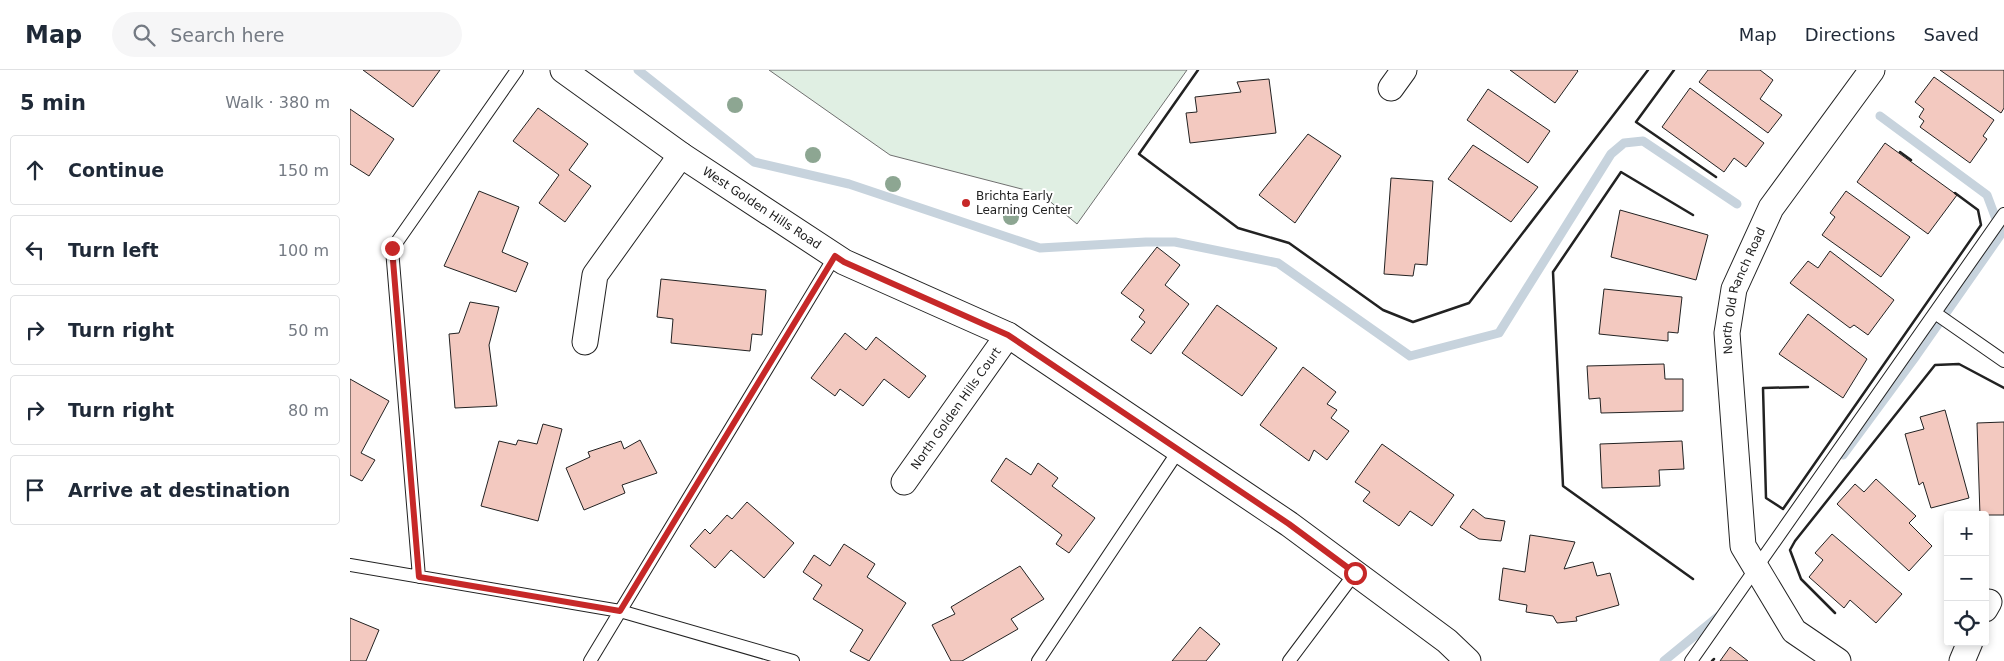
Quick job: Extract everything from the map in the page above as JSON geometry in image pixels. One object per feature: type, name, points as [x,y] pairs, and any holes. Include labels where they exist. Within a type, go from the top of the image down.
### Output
[{"type":"street","name":"West Golden Hills Road","points":[[563,70],[682,156],[844,262],[1008,335],[1289,524],[1448,641],[1468,661]]},
{"type":"street","name":"North Old Ranch Road","points":[[1756,567],[1743,546],[1727,333],[1734,289],[1771,208],[1872,70]]},
{"type":"street","points":[[585,342],[595,275],[682,156]]},
{"type":"street","name":"North Golden Hills Court","points":[[904,482],[1008,335]]},
{"type":"street","points":[[1756,567],[1794,631],[1838,661]]},
{"type":"street","points":[[1962,661],[1968,646]]},
{"type":"lane","points":[[419,577],[392,248],[517,70]]},
{"type":"lane","points":[[1691,661],[2004,214]]},
{"type":"lane","points":[[590,661],[835,256]]},
{"type":"lane","points":[[1934,313],[2004,361]]},
{"type":"lane","points":[[1038,661],[1178,450]]},
{"type":"lane","points":[[350,565],[620,611],[793,661]]},
{"type":"lane","points":[[1289,661],[1355,573]]},
{"type":"green space","points":[[769,70],[1187,70],[1077,224],[1041,194],[890,155]]},
{"type":"building","points":[[363,70],[440,70],[413,107]]},
{"type":"building","points":[[1510,70],[1577,70],[1578,71],[1555,103]]},
{"type":"building","points":[[1708,70],[1760,70],[1773,80],[1760,99],[1782,115],[1768,133],[1699,82]]},
{"type":"building","points":[[1940,70],[2004,70],[2004,108],[2001,113]]},
{"type":"building","points":[[1934,77],[1994,120],[1983,136],[1987,139],[1970,163],[1920,127],[1924,121],[1919,117],[1924,109],[1915,102]]},
{"type":"building","points":[[1269,79],[1276,133],[1190,143],[1186,113],[1197,112],[1195,97],[1241,92],[1237,82]]},
{"type":"building","points":[[1690,88],[1764,143],[1746,167],[1734,158],[1724,172],[1662,127]]},
{"type":"building","points":[[1488,89],[1550,131],[1528,163],[1467,120]]},
{"type":"building","points":[[538,108],[588,144],[569,170],[591,186],[565,222],[539,203],[559,175],[513,141]]},
{"type":"building","points":[[350,109],[394,139],[369,176],[350,164]]},
{"type":"building","points":[[1308,134],[1341,156],[1295,223],[1259,195]]},
{"type":"building","points":[[1885,143],[1957,195],[1928,234],[1857,182]]},
{"type":"building","points":[[1473,145],[1538,187],[1511,222],[1448,179]]},
{"type":"building","points":[[1391,178],[1433,181],[1427,265],[1415,264],[1413,276],[1384,274]]},
{"type":"building","points":[[479,191],[519,207],[502,252],[528,263],[516,292],[444,266]]},
{"type":"building","points":[[1846,191],[1910,237],[1881,277],[1822,235],[1835,217],[1830,213]]},
{"type":"building","points":[[1620,210],[1708,235],[1696,280],[1611,257]]},
{"type":"building","points":[[1157,247],[1180,265],[1165,285],[1189,304],[1151,354],[1131,340],[1145,322],[1139,317],[1144,310],[1121,293]]},
{"type":"building","points":[[1830,251],[1894,300],[1868,335],[1854,325],[1850,328],[1790,283],[1808,261],[1818,268]]},
{"type":"building","points":[[661,279],[766,290],[762,335],[752,334],[750,351],[671,343],[673,319],[657,317]]},
{"type":"building","points":[[1604,289],[1682,297],[1678,333],[1668,332],[1668,341],[1599,334]]},
{"type":"building","points":[[470,302],[499,307],[489,345],[497,406],[455,408],[449,334],[459,333]]},
{"type":"building","points":[[1217,305],[1277,348],[1242,396],[1182,353]]},
{"type":"building","points":[[1808,314],[1867,359],[1843,398],[1779,354]]},
{"type":"building","points":[[845,333],[866,350],[876,337],[926,376],[909,398],[884,379],[863,406],[840,389],[835,396],[811,378]]},
{"type":"building","points":[[1664,364],[1665,379],[1683,379],[1683,411],[1601,413],[1600,398],[1589,399],[1587,366]]},
{"type":"building","points":[[1303,367],[1336,392],[1327,404],[1337,410],[1331,418],[1349,431],[1327,460],[1314,450],[1309,461],[1260,425]]},
{"type":"building","points":[[350,379],[389,401],[361,453],[375,460],[362,481],[350,475]]},
{"type":"building","points":[[1945,410],[1969,498],[1931,508],[1923,482],[1919,485],[1905,434],[1924,429],[1920,417]]},
{"type":"building","points":[[2004,422],[2004,515],[1989,515],[1989,511],[1980,511],[1977,423]]},
{"type":"building","points":[[543,424],[562,429],[538,521],[481,506],[499,441],[516,445],[518,440],[537,444]]},
{"type":"building","points":[[640,440],[657,473],[622,485],[625,493],[584,510],[566,468],[590,457],[588,452],[621,441],[624,449]]},
{"type":"building","points":[[1682,441],[1684,469],[1659,470],[1660,486],[1602,488],[1600,444]]},
{"type":"building","points":[[1382,444],[1454,495],[1432,526],[1410,511],[1399,526],[1363,501],[1370,492],[1355,482]]},
{"type":"building","points":[[1006,458],[1031,475],[1038,463],[1058,478],[1052,486],[1095,518],[1069,553],[1056,544],[1062,535],[991,481]]},
{"type":"building","points":[[1876,479],[1916,516],[1909,523],[1932,546],[1909,571],[1837,504],[1855,484],[1864,492]]},
{"type":"building","points":[[747,502],[794,543],[764,578],[731,550],[715,568],[690,546],[705,529],[710,534],[727,515],[732,519]]},
{"type":"building","points":[[1473,509],[1485,518],[1505,521],[1501,541],[1479,539],[1460,527]]},
{"type":"building","points":[[1832,534],[1902,594],[1876,623],[1850,600],[1844,608],[1809,577],[1823,560],[1815,553]]},
{"type":"building","points":[[1530,535],[1575,542],[1564,569],[1593,562],[1597,576],[1610,573],[1619,605],[1576,617],[1577,621],[1557,623],[1553,616],[1526,612],[1527,605],[1499,600],[1503,568],[1525,572]]},
{"type":"building","points":[[844,544],[875,564],[867,577],[906,603],[869,661],[850,651],[863,630],[813,599],[822,585],[803,572],[814,555],[830,566]]},
{"type":"building","points":[[1020,566],[1044,599],[1011,619],[1018,629],[962,661],[951,661],[932,625],[955,614],[951,607]]},
{"type":"building","points":[[350,618],[379,630],[366,661],[350,661]]},
{"type":"building","points":[[1200,627],[1220,644],[1206,661],[1172,661]]},
{"type":"building","points":[[1730,647],[1748,661],[1720,661]]},
{"type":"waterway","points":[[638,70],[754,162],[849,184],[1040,248],[1175,242],[1278,263],[1410,356],[1499,333],[1611,154],[1624,143],[1643,141],[1737,204]]},
{"type":"waterway","points":[[1880,116],[1987,195],[1999,227]]},
{"type":"waterway","points":[[1843,455],[1916,356],[2004,230]]},
{"type":"waterway","points":[[1664,661],[1720,615]]},
{"type":"wall","points":[[1198,70],[1139,154],[1238,228],[1289,243],[1383,310],[1413,322],[1469,303],[1648,70]]},
{"type":"wall","points":[[1674,70],[1636,122],[1716,177]]},
{"type":"wall","points":[[1900,152],[1911,160]]},
{"type":"wall","points":[[1693,215],[1621,172],[1553,272],[1563,486],[1693,579]]},
{"type":"wall","points":[[1808,387],[1763,388],[1766,498],[1783,509],[1981,225],[1978,210],[1955,193]]},
{"type":"wall","points":[[1835,613],[1801,579],[1790,550],[1795,541],[1935,365],[1959,364],[2004,388]]},
{"type":"place","name":"Brichta Early Learning Center","points":[[966,203]]},
{"type":"route","points":[[392,248],[419,577],[620,611],[835,256],[844,262],[1008,335],[1289,524],[1355,573]]}]
